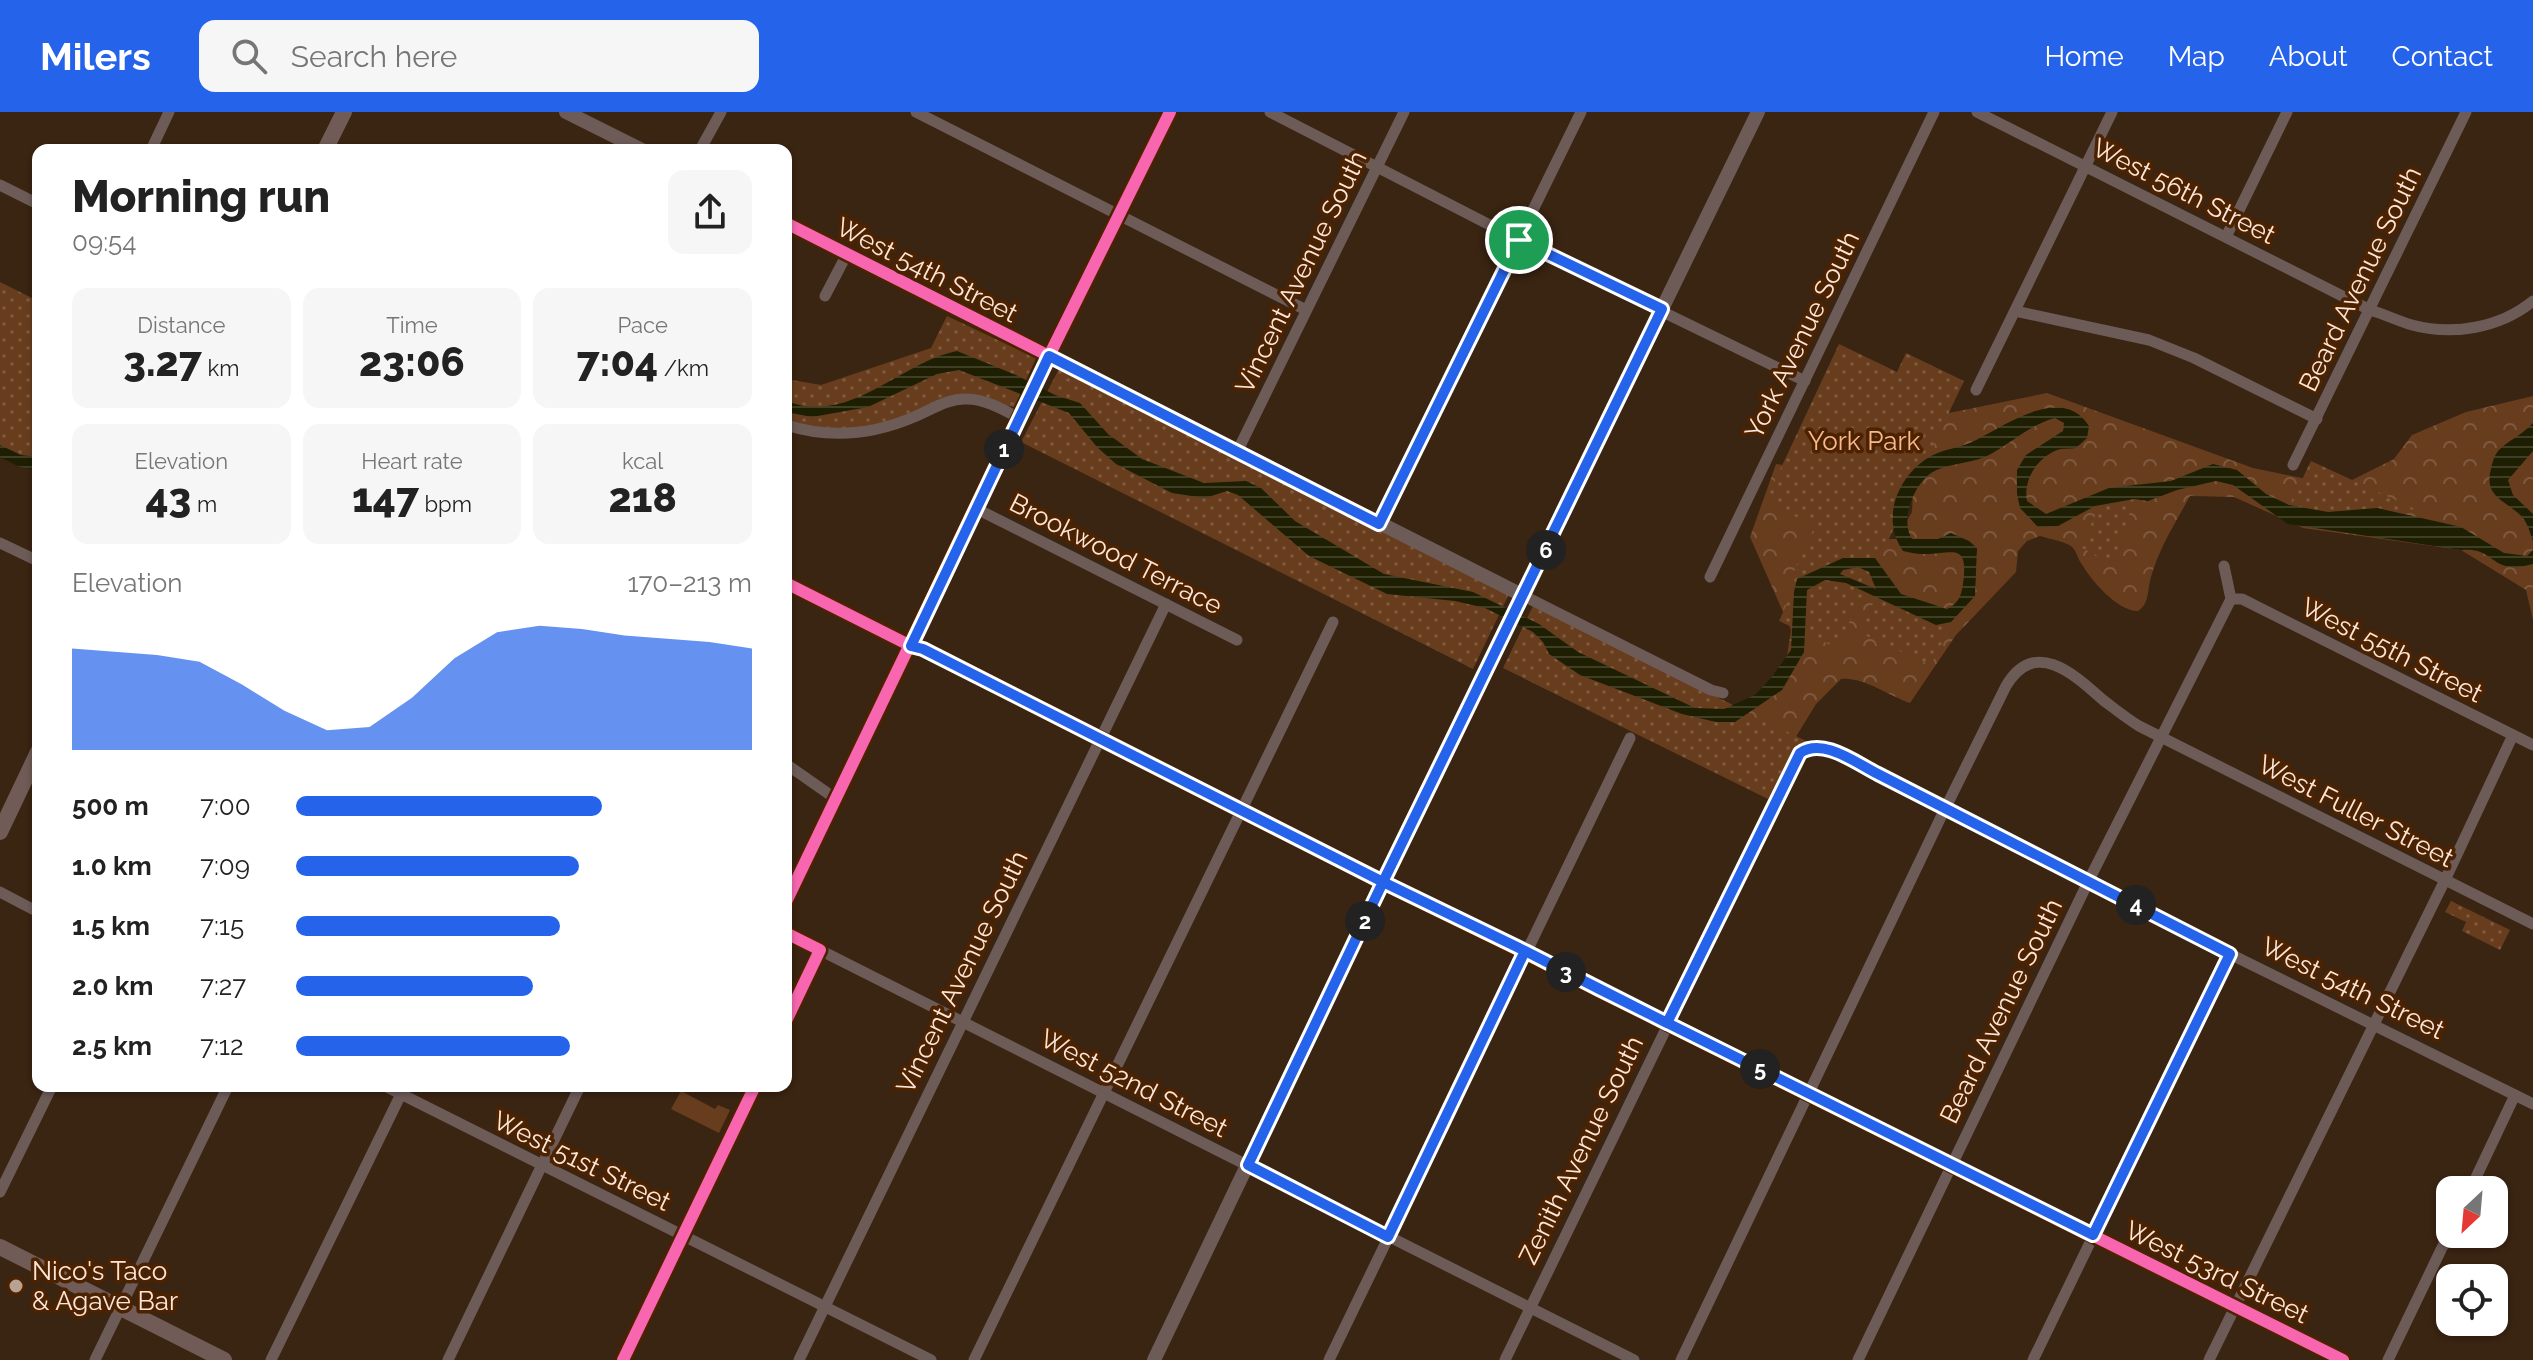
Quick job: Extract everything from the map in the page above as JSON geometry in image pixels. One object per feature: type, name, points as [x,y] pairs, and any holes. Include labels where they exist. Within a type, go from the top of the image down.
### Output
[{"type":"main road","points":[[328,144],[344,112]]},
{"type":"main road","points":[[0,832],[32,765]]},
{"type":"main road","points":[[0,1247],[224,1360]]},
{"type":"street","points":[[154,144],[169,112]]},
{"type":"street","points":[[566,112],[630,144]]},
{"type":"street","points":[[703,144],[721,112]]},
{"type":"street","points":[[916,112],[1306,310]]},
{"type":"street","points":[[792,890],[1170,112]]},
{"type":"street","points":[[1270,112],[1519,240],[1805,381]]},
{"type":"street","name":"Vincent Avenue South","points":[[1237,452],[1404,112]]},
{"type":"street","points":[[1379,524],[1581,112]]},
{"type":"street","points":[[1154,1360],[1758,112]]},
{"type":"street","name":"York Avenue South","points":[[1710,577],[1934,112]]},
{"type":"street","name":"West 56th Street","points":[[1977,112],[2370,310],[2410,324],[2458,330],[2506,318],[2533,301]]},
{"type":"street","points":[[1976,390],[2112,112]]},
{"type":"street","points":[[2226,237],[2287,112]]},
{"type":"street","name":"Beard Avenue South","points":[[2293,465],[2466,112]]},
{"type":"street","points":[[0,185],[32,201]]},
{"type":"street","name":"West 54th Street","points":[[792,226],[1379,524],[1520,603],[1723,693]]},
{"type":"street","points":[[825,296],[847,254]]},
{"type":"street","points":[[2015,311],[2149,340],[2194,358],[2317,419]]},
{"type":"street","points":[[792,426],[846,435],[869,432],[950,401],[967,399],[984,401],[1019,418]]},
{"type":"street","name":"Brookwood Terrace","points":[[975,508],[1237,640]]},
{"type":"street","points":[[0,543],[32,558]]},
{"type":"street","points":[[2224,566],[2231,599]]},
{"type":"street","name":"West 53rd Street","points":[[792,586],[2343,1360]]},
{"type":"street","name":"Beard Avenue South","points":[[1858,1360],[2089,880],[2231,599]]},
{"type":"street","name":"West 55th Street","points":[[2231,599],[2242,599],[2533,745]]},
{"type":"street","name":"Vincent Avenue South","points":[[799,1360],[1166,604]]},
{"type":"street","points":[[974,1360],[1333,622]]},
{"type":"street","name":"West Fuller Street","points":[[1946,808],[2013,675],[2034,663],[2057,665],[2073,673],[2118,712],[2160,737],[2533,924]]},
{"type":"street","points":[[2209,1360],[2513,735]]},
{"type":"street","points":[[1329,1360],[1630,738]]},
{"type":"street","name":"West 54th Street","points":[[1808,747],[1821,746],[2533,1104]]},
{"type":"street","name":"Zenith Avenue South","points":[[1505,1360],[1800,753],[1808,747]]},
{"type":"street","points":[[792,768],[836,799]]},
{"type":"street","points":[[1681,1360],[1946,808]]},
{"type":"street","points":[[0,892],[32,909]]},
{"type":"street","name":"West 52nd Street","points":[[792,936],[1634,1360]]},
{"type":"street","points":[[792,1008],[820,950]]},
{"type":"street","points":[[2033,1360],[2230,954]]},
{"type":"street","points":[[0,1192],[49,1092]]},
{"type":"street","points":[[95,1360],[225,1092]]},
{"type":"street","points":[[271,1360],[402,1092]]},
{"type":"street","name":"West 51st Street","points":[[407,1092],[542,1166],[931,1360]]},
{"type":"street","points":[[448,1360],[577,1092]]},
{"type":"street","points":[[623,1360],[752,1092]]},
{"type":"street","points":[[2477,1176],[2515,1095]]},
{"type":"street","points":[[2388,1360],[2442,1248]]},
{"type":"green space","points":[[0,282],[32,298],[32,464],[0,449]]},
{"type":"green space","points":[[947,316],[1036,358],[1014,407],[967,399],[869,432],[792,426],[792,380],[821,385],[931,348]]},
{"type":"green space","name":"York Park","points":[[1839,344],[1897,372],[1906,353],[1964,381],[1837,648],[1779,621],[1795,586],[1789,582],[1815,526],[1765,502]]},
{"type":"green space","points":[[1060,367],[1509,594],[1473,669],[1021,442]]},
{"type":"green space","points":[[2047,393],[2253,468],[2340,486],[2394,459],[2412,435],[2466,412],[2533,396],[2533,620],[2526,590],[2461,550],[2303,528],[2234,497],[2190,496],[2158,556],[2146,600],[2138,611],[2122,606],[2105,593],[2085,570],[2071,546],[2040,536],[2027,541],[2018,551],[2016,572],[1956,635],[1910,703],[1867,684],[1841,679],[1816,704],[1786,753],[1735,722],[1782,689],[1791,630],[1750,537],[1776,464],[1789,466],[1854,540],[1896,539],[1912,512],[1915,442],[1929,417]]},
{"type":"green space","points":[[2311,461],[2428,515],[2377,508],[2329,512],[2289,506]]},
{"type":"green space","points":[[2134,499],[2114,564],[2080,547],[2100,506]]},
{"type":"green space","points":[[1880,588],[1956,615],[1931,665],[1860,633]]},
{"type":"green space","points":[[1533,606],[1806,741],[1792,751],[1768,799],[1503,668]]},
{"type":"green space","points":[[2451,901],[2510,930],[2500,950],[2462,931],[2466,922],[2445,912]]},
{"type":"green space","points":[[683,1092],[715,1109],[718,1105],[730,1110],[719,1133],[671,1109]]},
{"type":"shaded area","points":[[957,351],[1016,375],[1055,395],[1080,403],[1108,434],[1142,459],[1204,483],[1246,481],[1261,488],[1295,521],[1384,574],[1473,592],[1539,624],[1578,652],[1695,708],[1724,709],[1755,695],[1791,650],[1797,579],[1843,558],[1875,558],[1901,594],[1947,609],[1954,604],[1963,584],[1961,555],[1903,551],[1893,525],[1896,498],[1909,474],[1931,456],[1967,444],[2015,419],[2048,408],[2064,408],[2077,413],[2089,426],[2087,438],[2076,448],[2059,449],[2043,458],[2029,478],[2027,501],[2046,514],[2109,488],[2171,481],[2213,464],[2237,470],[2266,494],[2289,505],[2328,512],[2377,508],[2461,527],[2504,553],[2527,556],[2533,550],[2533,564],[2508,567],[2476,551],[2288,524],[2233,485],[2216,481],[2148,501],[2134,499],[2095,506],[2058,526],[2038,527],[2020,508],[2017,470],[2026,455],[2063,431],[2064,423],[2055,418],[1985,457],[1931,473],[1914,495],[1907,522],[1912,539],[1938,539],[1951,533],[1977,548],[1975,596],[1951,622],[1936,625],[1846,583],[1825,580],[1807,590],[1804,652],[1782,690],[1735,722],[1716,722],[1682,714],[1580,675],[1549,654],[1533,632],[1485,608],[1455,601],[1387,594],[1309,556],[1238,495],[1227,491],[1205,498],[1172,493],[1116,464],[1097,447],[1069,413],[959,370],[937,374],[868,407],[812,417],[792,413],[792,402],[810,406],[832,405],[854,399],[915,367]],"holes":[[[1858,567],[1869,572],[1876,589],[1840,574],[1843,570]]]},
{"type":"shaded area","points":[[2533,423],[2533,451],[2508,480],[2513,495],[2533,514],[2533,541],[2524,519],[2492,491],[2489,478],[2498,451]]},
{"type":"shaded area","points":[[0,445],[21,455],[32,456],[32,469],[20,467],[0,457]]},
{"type":"cycle path","points":[[792,890],[1170,112]]},
{"type":"cycle path","points":[[792,226],[1049,356]]},
{"type":"cycle path","points":[[792,586],[2343,1360]]},
{"type":"cycle path","points":[[792,936],[820,950],[792,1008]]},
{"type":"cycle path","points":[[623,1360],[752,1092]]},
{"type":"place","name":"Nico's Taco & Agave Bar","points":[[16,1286]]},
{"type":"route","points":[[1519,240],[1379,524],[1049,356],[911,646],[923,649],[1092,733],[1383,882],[1248,1165],[1388,1237],[1525,951],[1667,1023],[1800,753],[1808,747],[1821,746],[1878,774],[2230,954],[2093,1235],[1739,1058],[1679,1029],[1599,989],[1525,951],[1517,947],[1455,915],[1383,882],[1662,309],[1519,240]]}]
